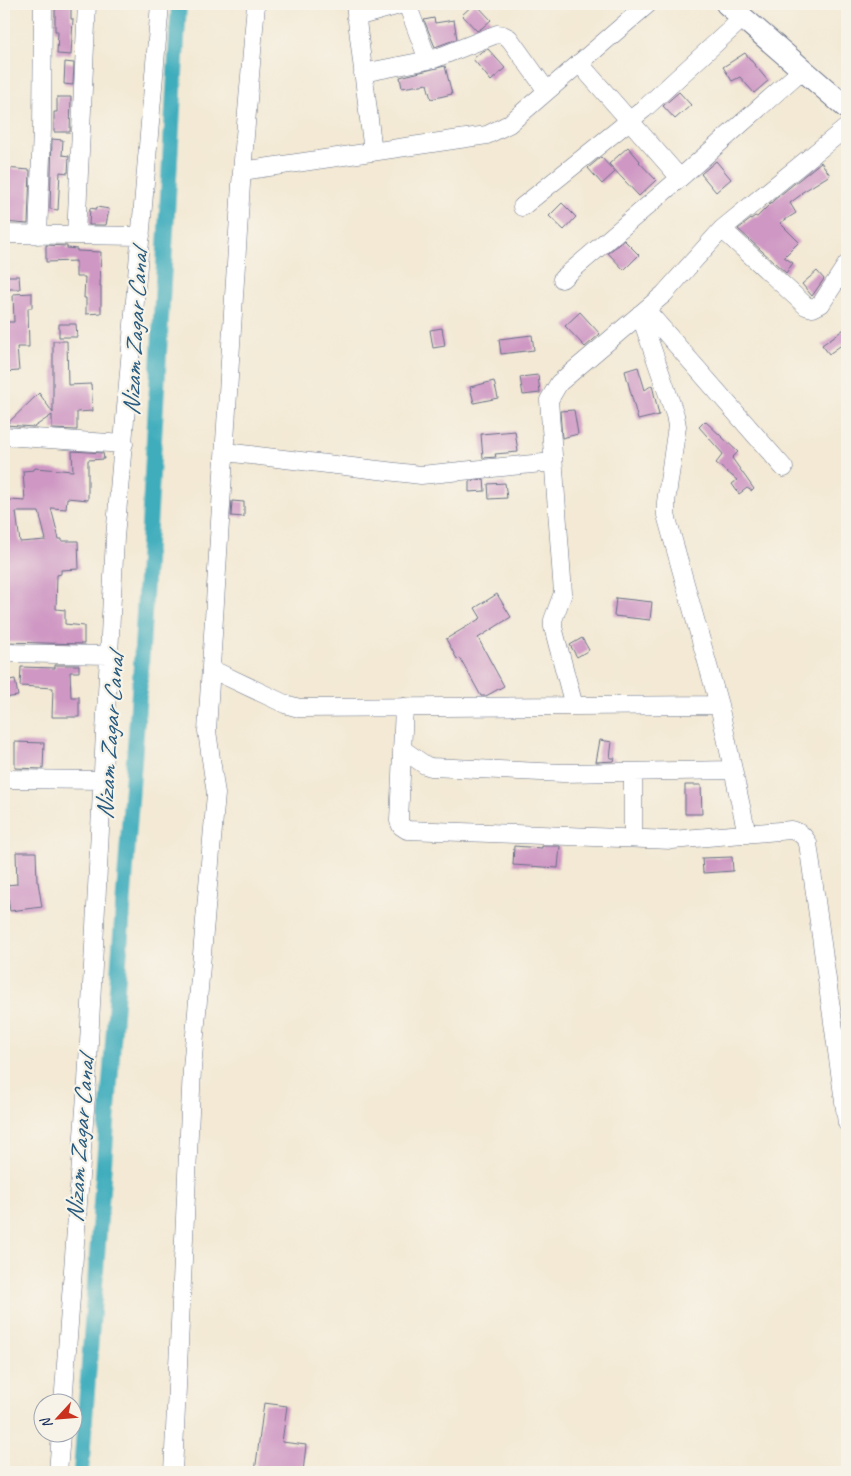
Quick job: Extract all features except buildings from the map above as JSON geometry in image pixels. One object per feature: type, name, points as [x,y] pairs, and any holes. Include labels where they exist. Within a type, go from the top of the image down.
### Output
[{"type":"street","points":[[38,235],[42,130],[43,4]]},
{"type":"street","points":[[76,235],[87,4]]},
{"type":"street","points":[[64,1394],[87,1082],[115,538],[160,4]]},
{"type":"street","points":[[174,1472],[193,1060],[216,794],[207,738],[242,171],[256,4]]},
{"type":"street","points":[[373,152],[356,10],[403,4]]},
{"type":"street","points":[[407,4],[428,60]]},
{"type":"street","points":[[242,171],[487,136],[509,124],[648,4]]},
{"type":"street","points":[[522,207],[629,121],[735,11],[847,108]]},
{"type":"street","points":[[363,73],[440,57],[497,34],[503,34],[509,38],[547,91]]},
{"type":"street","points":[[579,63],[680,178]]},
{"type":"street","points":[[562,279],[680,178],[802,69]]},
{"type":"street","points":[[574,706],[553,627],[553,620],[563,594],[549,400],[552,392],[664,294],[722,229],[847,127]]},
{"type":"street","points":[[722,229],[806,306],[813,308],[822,304],[847,264]]},
{"type":"street","points":[[4,234],[141,236]]},
{"type":"street","points":[[643,312],[784,468]]},
{"type":"street","points":[[643,312],[677,426],[666,502],[666,516],[719,705],[747,834]]},
{"type":"street","points":[[4,436],[124,444]]},
{"type":"street","points":[[225,452],[422,474],[554,462]]},
{"type":"street","points":[[4,653],[109,655]]},
{"type":"street","points":[[211,668],[285,704],[300,708],[719,705]]},
{"type":"street","points":[[404,707],[399,820],[401,826],[407,830],[672,840],[791,830],[798,831],[804,836],[808,843],[847,1123]]},
{"type":"street","points":[[402,749],[431,767],[563,773],[733,770]]},
{"type":"street","points":[[633,772],[633,838]]},
{"type":"street","points":[[4,779],[103,780]]},
{"type":"street","points":[[58,1472],[60,1444]]},
{"type":"waterway","name":"Nizam Zagar Canal","points":[[81,1472],[141,666],[179,4]]}]
